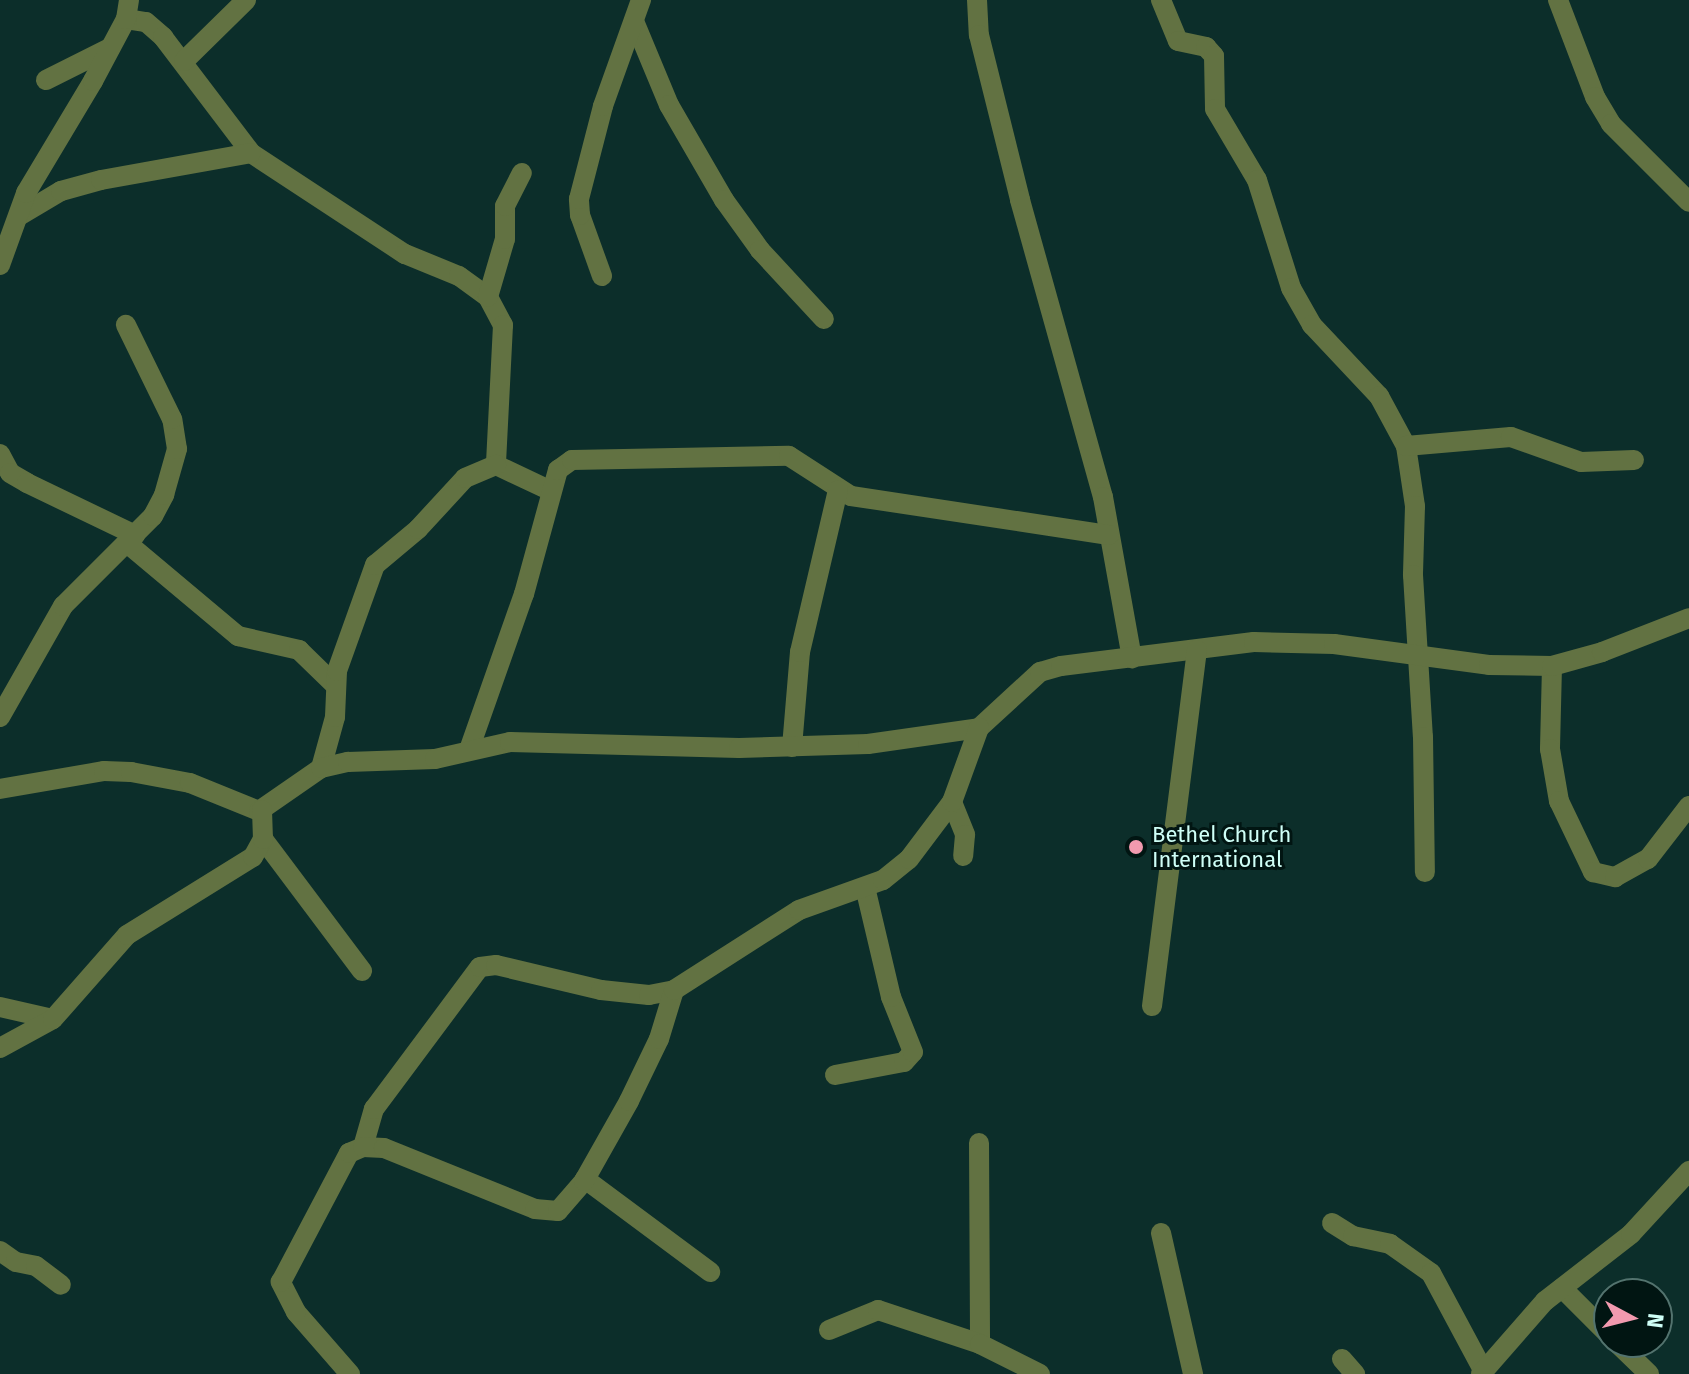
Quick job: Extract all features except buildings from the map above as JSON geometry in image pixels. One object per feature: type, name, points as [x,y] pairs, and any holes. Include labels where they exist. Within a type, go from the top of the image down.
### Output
[{"type":"street","points":[[184,61],[246,0]]},
{"type":"street","points":[[602,276],[579,199],[603,106],[641,0]]},
{"type":"street","points":[[977,0],[986,65],[1075,383],[1109,535],[1132,658]]},
{"type":"street","points":[[1161,0],[1178,41],[1206,47],[1214,56],[1215,109],[1257,180],[1291,288],[1312,325],[1379,396],[1406,446],[1415,506],[1413,575],[1425,872]]},
{"type":"street","points":[[1558,0],[1595,97],[1611,124],[1689,202]]},
{"type":"street","points":[[0,265],[26,193],[133,6],[184,61],[251,153],[405,254],[459,276],[488,297],[503,325],[496,465]]},
{"type":"street","points":[[634,21],[669,105],[724,200],[760,250],[824,319]]},
{"type":"street","points":[[46,80],[110,48]]},
{"type":"street","points":[[19,216],[61,191],[101,180],[251,153]]},
{"type":"street","points":[[488,297],[505,239],[505,206],[522,173]]},
{"type":"street","points":[[0,717],[63,606],[131,539],[164,495],[177,449],[172,419],[153,372],[126,325]]},
{"type":"street","points":[[1406,446],[1511,437],[1581,462],[1634,460]]},
{"type":"street","points":[[0,454],[3,466],[18,478],[131,539],[238,636],[299,650],[335,685]]},
{"type":"street","points":[[470,747],[524,594],[551,491],[560,466],[572,460],[646,455],[789,456],[838,490],[1012,523],[1109,535]]},
{"type":"street","points":[[321,768],[335,717],[335,685],[375,565],[465,478],[496,465],[551,491]]},
{"type":"street","points":[[792,747],[800,652],[838,490]]},
{"type":"street","points":[[363,1147],[374,1109],[480,967],[511,968],[601,990],[649,995],[674,990],[799,910],[865,887],[909,859],[952,802],[979,728],[1040,672],[1254,642],[1418,653],[1489,665],[1552,666],[1602,652],[1689,618]]},
{"type":"street","points":[[1152,1006],[1197,650]]},
{"type":"street","points":[[1552,666],[1550,749],[1559,801],[1593,872],[1615,877],[1648,859],[1689,806]]},
{"type":"street","points":[[0,789],[104,771],[131,772],[190,783],[246,810],[262,810],[321,768],[435,759],[470,747],[586,740],[792,747],[868,744],[979,728]]},
{"type":"street","points":[[952,802],[965,835],[963,856]]},
{"type":"street","points":[[262,810],[263,839],[362,971]]},
{"type":"street","points":[[0,1048],[53,1019],[127,935],[245,863],[263,839]]},
{"type":"street","points":[[835,1075],[904,1062],[913,1052],[891,997],[865,887]]},
{"type":"street","points":[[350,1374],[296,1312],[281,1282],[349,1153],[363,1147],[409,1156],[550,1212],[568,1204],[639,1083],[674,990]]},
{"type":"street","points":[[0,1007],[53,1019]]},
{"type":"street","points":[[979,1143],[980,1344]]},
{"type":"street","points":[[1332,1223],[1353,1236],[1390,1244],[1431,1273],[1482,1373],[1562,1288],[1631,1234],[1689,1171]]},
{"type":"street","points":[[585,1179],[710,1272]]},
{"type":"street","points":[[1161,1233],[1193,1374]]},
{"type":"street","points":[[0,1251],[16,1262],[36,1266],[61,1285]]},
{"type":"street","points":[[1562,1288],[1593,1319]]},
{"type":"street","points":[[829,1330],[878,1310],[980,1344],[1040,1374]]},
{"type":"street","points":[[1632,1358],[1649,1374]]},
{"type":"place","name":"Bethel Church International","points":[[1136,847]]}]
